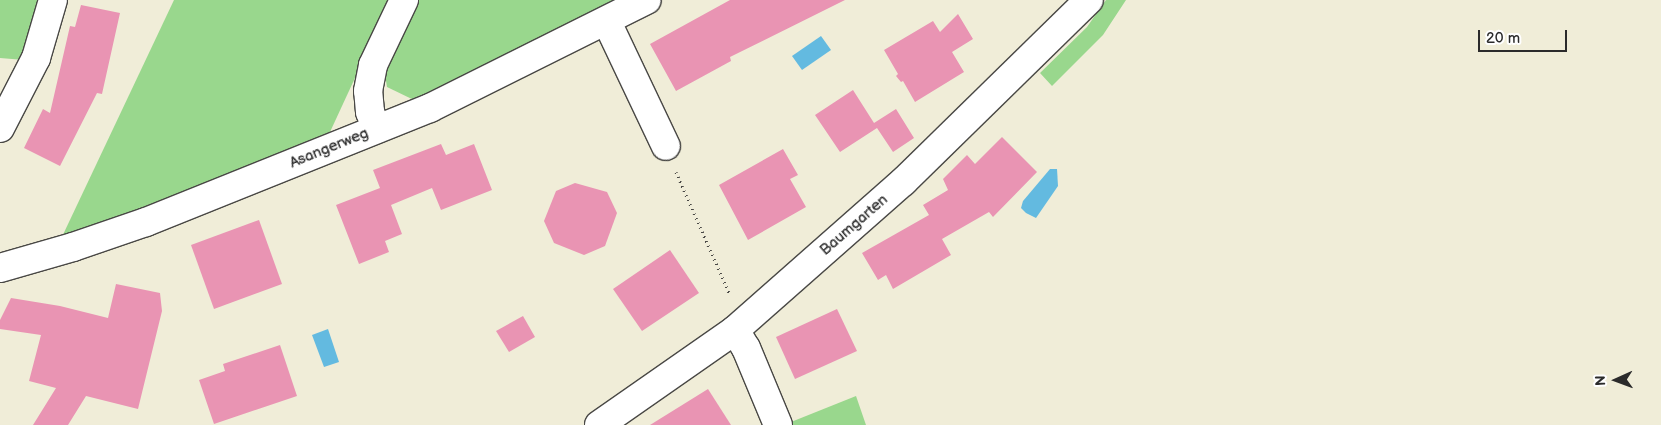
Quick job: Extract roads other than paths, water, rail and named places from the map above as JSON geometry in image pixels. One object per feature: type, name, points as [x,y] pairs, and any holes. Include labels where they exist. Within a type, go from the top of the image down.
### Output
[{"type":"street","points":[[0,128],[36,58],[53,0]]},
{"type":"street","points":[[376,129],[370,112],[368,91],[373,65],[404,0]]},
{"type":"street","name":"Asangerweg","points":[[0,268],[73,247],[146,222],[430,108],[607,22],[647,0]]},
{"type":"street","name":"Baumgarten","points":[[599,425],[735,330],[903,182],[1089,0]]},
{"type":"street","points":[[607,22],[666,146]]},
{"type":"street","points":[[735,330],[746,348],[778,425]]},
{"type":"water","points":[[821,36],[831,50],[802,70],[792,56]]},
{"type":"water","points":[[1050,169],[1057,169],[1058,186],[1036,218],[1021,208],[1023,201]]},
{"type":"water","points":[[328,329],[339,362],[324,367],[312,335]]}]
